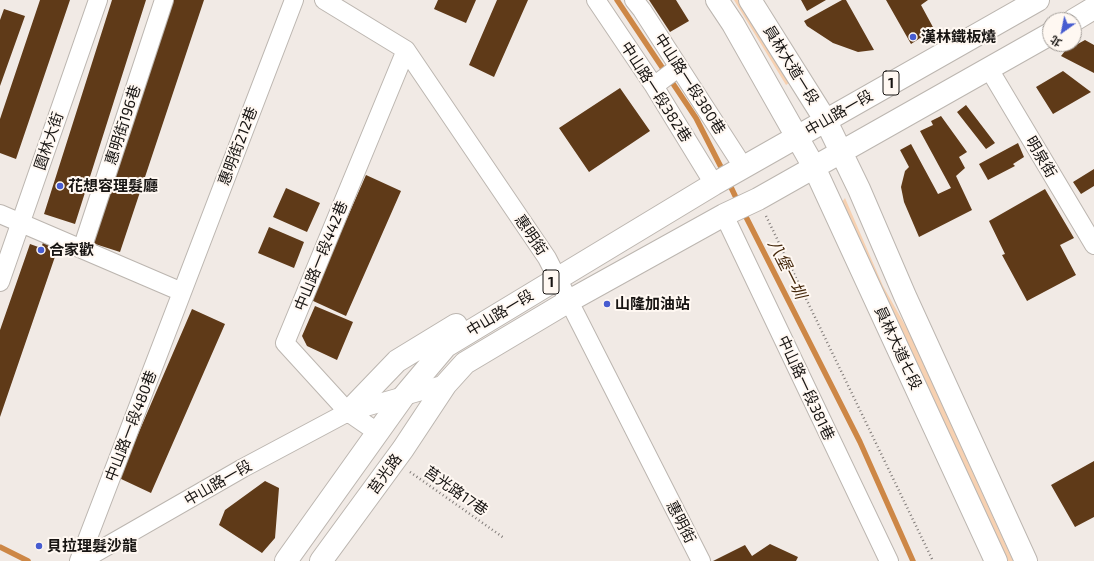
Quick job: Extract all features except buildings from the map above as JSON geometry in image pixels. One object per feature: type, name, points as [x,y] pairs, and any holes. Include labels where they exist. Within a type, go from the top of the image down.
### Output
[{"type":"main road","name":"員林大道一段","points":[[717,0],[733,24],[797,137]]},
{"type":"main road","name":"員林大道一段","points":[[750,0],[826,121],[841,152]]},
{"type":"main road","name":"中山路一段","points":[[744,168],[1038,0]]},
{"type":"main road","points":[[1082,15],[1094,8]]},
{"type":"main road","name":"1","points":[[724,215],[758,199],[1042,38]]},
{"type":"main road","name":"員林大道七段","points":[[797,137],[814,167],[996,561]]},
{"type":"main road","name":"員林大道七段","points":[[841,152],[1026,561]]},
{"type":"main road","name":"1","points":[[714,184],[744,168]]},
{"type":"main road","name":"中山路一段","points":[[403,397],[446,346],[714,184]]},
{"type":"main road","name":"中山路一段","points":[[446,384],[465,362],[569,301],[724,215]]},
{"type":"main road","points":[[348,412],[397,361],[463,321],[498,315]]},
{"type":"main road","name":"莒光路","points":[[321,561],[394,461],[446,384]]},
{"type":"main road","name":"莒光路","points":[[286,561],[403,397]]},
{"type":"street","name":"園林大街","points":[[0,282],[98,0]]},
{"type":"street","name":"惠明街196巷","points":[[82,250],[164,0]]},
{"type":"street","name":"惠明街212巷","points":[[182,292],[294,0]]},
{"type":"street","name":"惠明街","points":[[324,0],[406,50],[547,258],[701,561]]},
{"type":"street","name":"中山路一段382巷","points":[[596,0],[654,86],[714,184]]},
{"type":"street","name":"中山路一段380巷","points":[[634,0],[680,67],[744,168]]},
{"type":"street","name":"中山路一段442巷","points":[[377,432],[348,412],[285,343],[406,50]]},
{"type":"street","points":[[654,86],[680,67]]},
{"type":"street","name":"明泉街","points":[[989,68],[1094,245]]},
{"type":"street","points":[[0,214],[182,292]]},
{"type":"street","name":"中山路一段381巷","points":[[724,215],[889,561]]},
{"type":"street","name":"中山路一段480巷","points":[[80,561],[182,292]]},
{"type":"street","name":"中山路一段","points":[[80,561],[243,468],[348,412],[446,384]]},
{"type":"path","points":[[758,199],[933,561]]},
{"type":"path","name":"莒光路17巷","points":[[394,461],[504,538]]},
{"type":"shaded area","points":[[734,0],[741,0],[789,83],[786,85]]},
{"type":"shaded area","points":[[845,198],[883,286],[910,334],[1013,561],[1003,561],[843,207],[842,202]]},
{"type":"waterway","name":"八堡一圳","points":[[617,0],[696,118],[724,173]]},
{"type":"waterway","name":"八堡一圳","points":[[728,181],[739,204]]},
{"type":"waterway","name":"八堡一圳","points":[[743,211],[860,442],[913,561]]},
{"type":"waterway","points":[[0,547],[28,561]]},
{"type":"place","name":"漢林鐵板燒","points":[[913,37]]},
{"type":"place","name":"花想容理髮廳","points":[[60,186]]},
{"type":"place","name":"合家歡","points":[[41,250]]},
{"type":"place","name":"山隆加油站","points":[[607,304]]},
{"type":"place","name":"貝拉理髮沙龍","points":[[39,546]]}]
